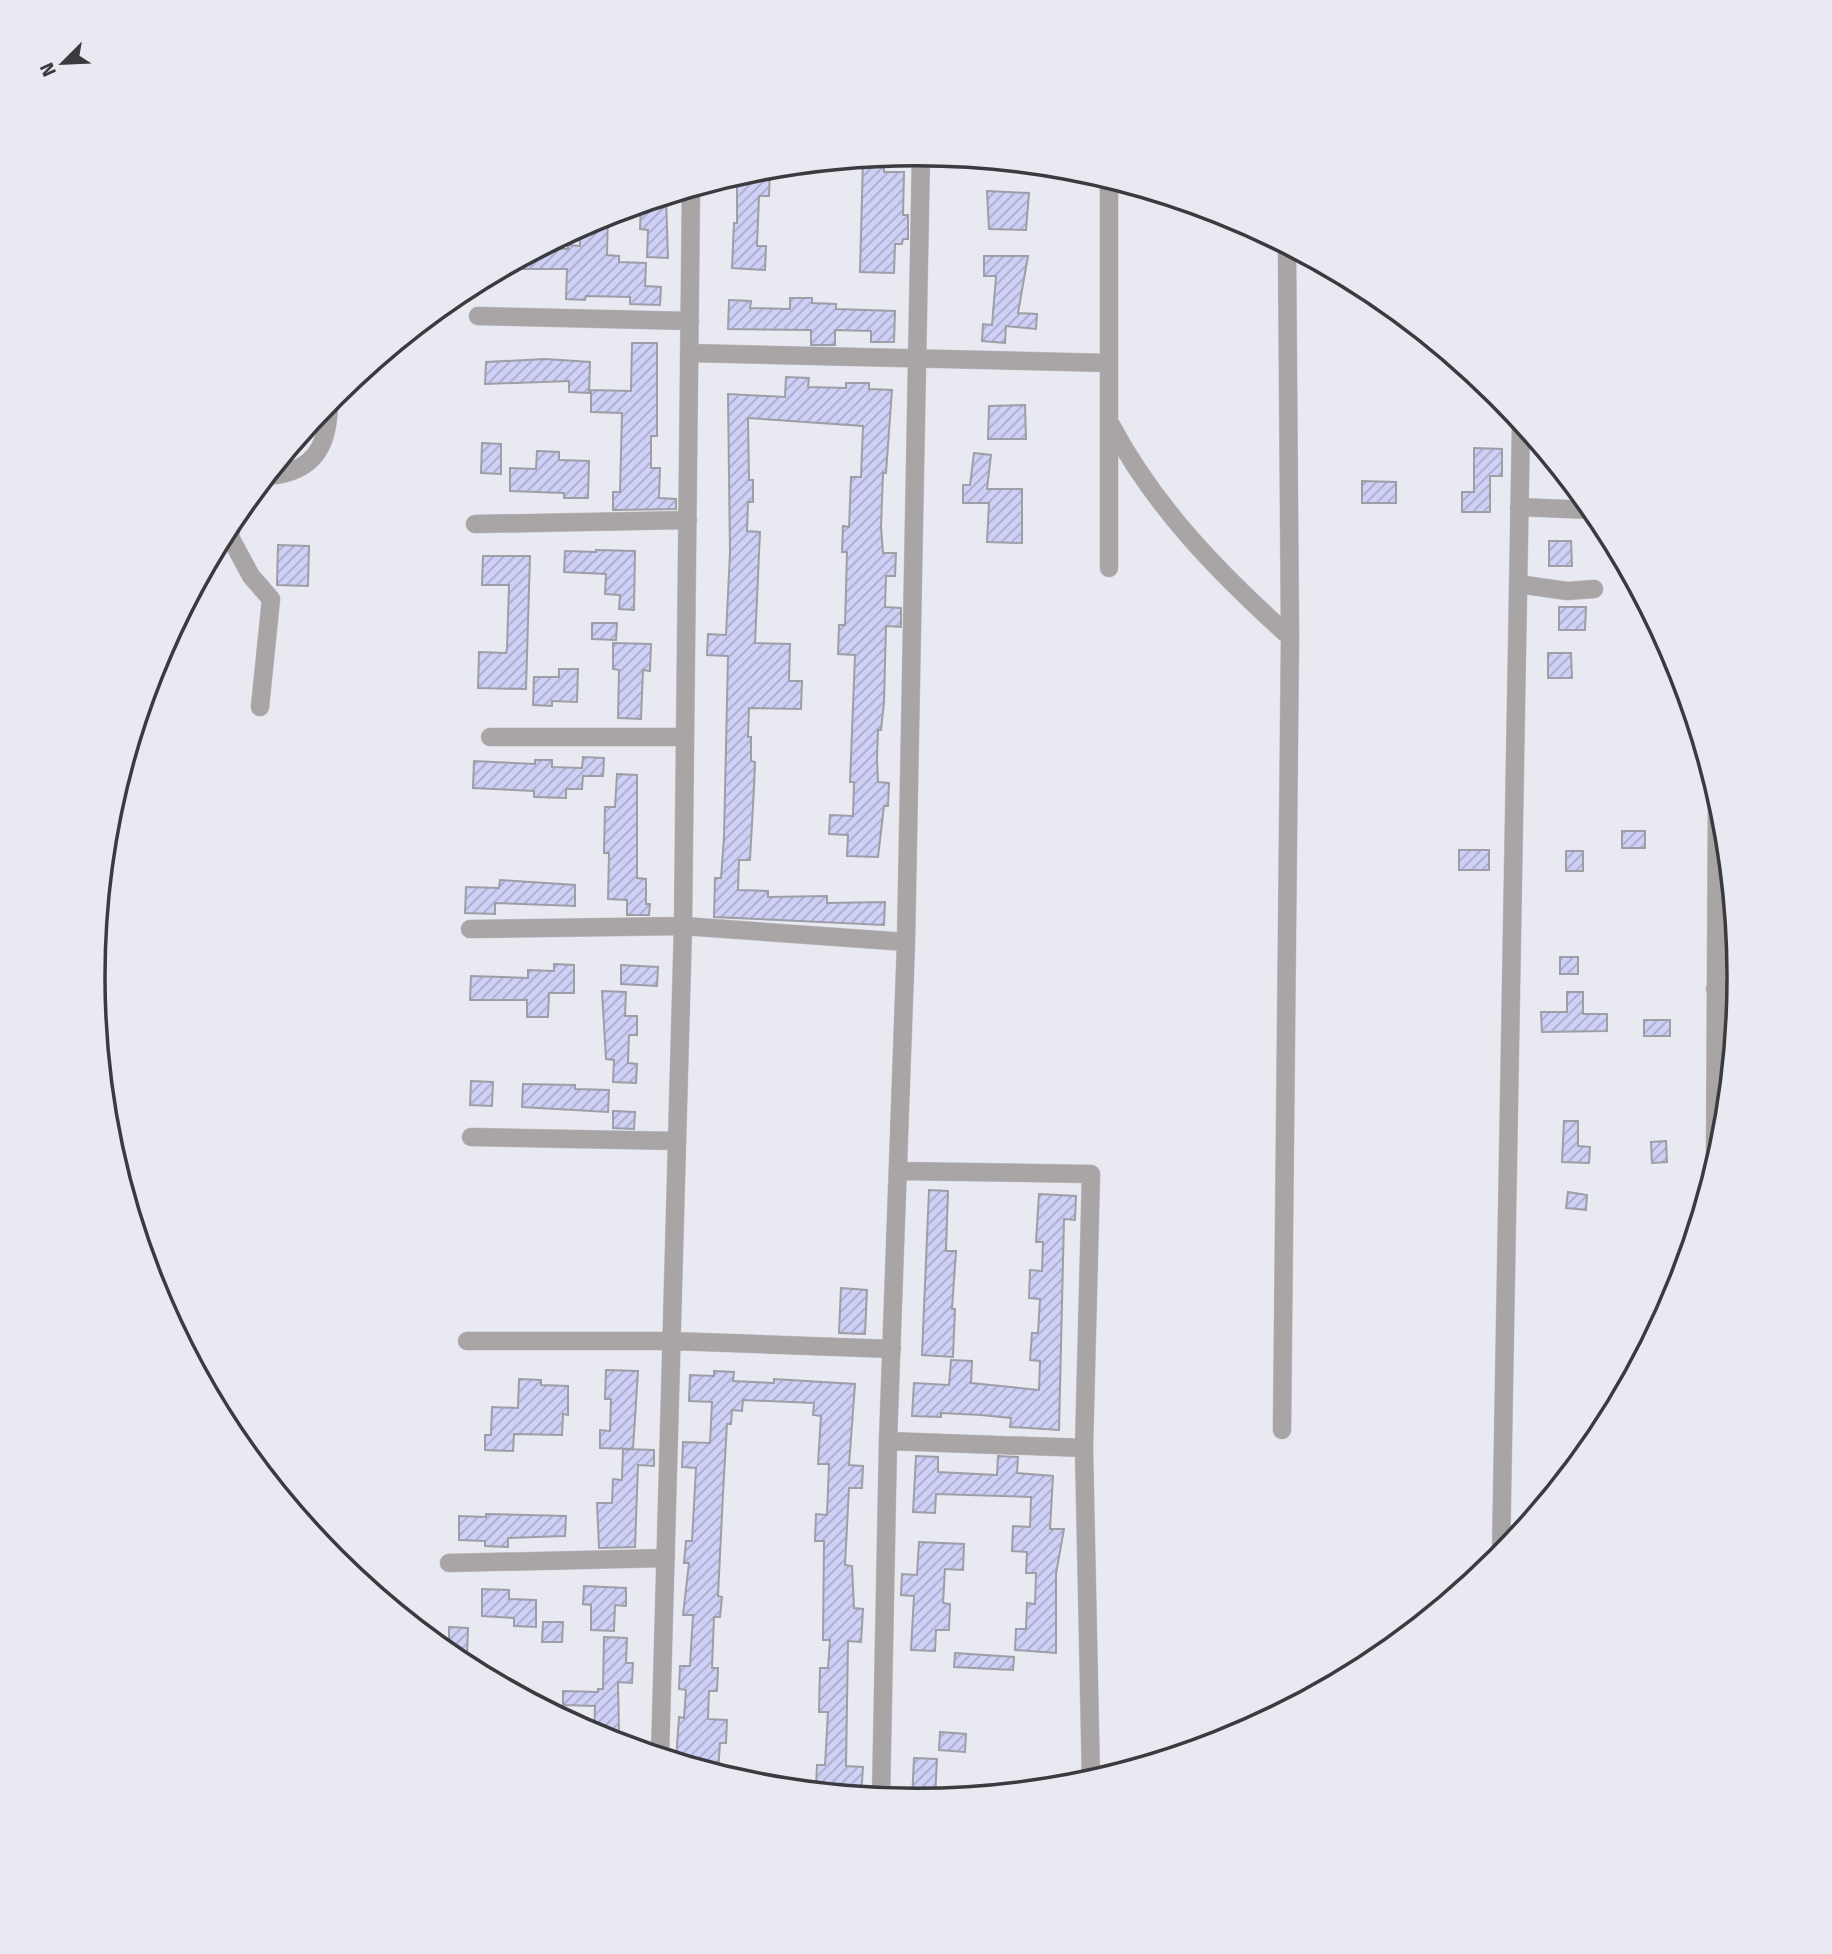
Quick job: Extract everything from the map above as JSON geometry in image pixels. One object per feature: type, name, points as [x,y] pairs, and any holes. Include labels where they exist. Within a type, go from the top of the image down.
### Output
[{"type":"street","points":[[881,1787],[888,1441],[906,942],[921,166]]},
{"type":"street","points":[[1109,190],[1109,568]]},
{"type":"street","points":[[660,1747],[682,926],[691,198]]},
{"type":"street","points":[[1282,1430],[1290,637],[1287,256]]},
{"type":"street","points":[[478,316],[690,321]]},
{"type":"street","points":[[689,353],[1109,363]]},
{"type":"street","points":[[280,475],[286,474],[316,456],[329,430],[329,418]]},
{"type":"street","points":[[1109,422],[1135,470],[1181,530],[1247,598],[1290,637]]},
{"type":"street","points":[[1501,1537],[1521,437]]},
{"type":"street","points":[[1519,507],[1578,509]]},
{"type":"street","points":[[475,524],[688,520]]},
{"type":"street","points":[[232,541],[251,576],[271,598],[260,707]]},
{"type":"street","points":[[1518,584],[1567,591],[1594,589]]},
{"type":"street","points":[[490,737],[685,737]]},
{"type":"street","points":[[1715,1112],[1716,850]]},
{"type":"street","points":[[470,929],[682,926],[906,942]]},
{"type":"street","points":[[1715,989],[1727,989]]},
{"type":"street","points":[[471,1137],[677,1141]]},
{"type":"street","points":[[898,1171],[1091,1174],[1084,1448],[1091,1768]]},
{"type":"street","points":[[467,1341],[672,1341],[892,1349]]},
{"type":"street","points":[[888,1441],[1084,1448]]},
{"type":"street","points":[[449,1563],[666,1558]]},
{"type":"building","points":[[884,167],[884,172],[904,172],[903,215],[908,215],[908,239],[903,239],[902,244],[895,244],[894,273],[860,272],[863,168]]},
{"type":"building","points":[[770,180],[769,196],[759,196],[757,246],[766,246],[765,270],[732,268],[734,223],[737,223],[737,187]]},
{"type":"building","points":[[987,191],[1029,193],[1026,230],[989,229]]},
{"type":"building","points":[[666,206],[668,258],[647,257],[648,230],[640,229],[641,215]]},
{"type":"building","points":[[608,227],[607,255],[619,256],[619,262],[646,263],[645,286],[661,287],[660,305],[630,304],[630,297],[586,296],[585,300],[566,299],[567,269],[522,269],[560,249],[568,249],[568,245],[580,246],[580,240]]},
{"type":"building","points":[[984,256],[1028,256],[1018,313],[1037,314],[1036,329],[1006,326],[1005,343],[982,341],[983,324],[992,325],[996,276],[984,276]]},
{"type":"building","points":[[790,298],[812,298],[812,303],[836,304],[836,309],[895,311],[894,342],[871,342],[871,331],[835,330],[835,345],[811,345],[811,330],[728,329],[729,300],[751,301],[750,308],[790,309]]},
{"type":"building","points":[[632,343],[657,343],[657,436],[651,436],[651,468],[660,468],[659,498],[676,499],[676,509],[613,510],[613,492],[620,492],[622,413],[591,412],[591,390],[631,391]]},
{"type":"building","points":[[545,359],[590,362],[589,393],[569,392],[569,381],[485,384],[486,362]]},
{"type":"building","points":[[786,377],[809,378],[808,387],[846,388],[846,383],[869,383],[869,389],[892,390],[886,473],[883,473],[881,527],[883,553],[896,553],[895,576],[886,576],[885,607],[901,608],[901,627],[886,626],[884,702],[881,730],[878,730],[877,759],[878,782],[889,783],[888,806],[884,806],[878,857],[847,856],[848,835],[829,834],[830,815],[853,816],[854,782],[850,782],[855,655],[838,654],[839,625],[845,625],[847,552],[842,552],[843,526],[849,527],[851,477],[861,477],[863,426],[748,418],[749,480],[753,480],[753,502],[748,502],[747,531],[760,532],[755,643],[790,644],[789,681],[802,681],[801,709],[749,708],[748,737],[751,737],[751,761],[755,762],[750,860],[739,860],[738,890],[768,891],[768,897],[827,896],[827,903],[885,902],[884,925],[714,917],[715,878],[721,878],[724,837],[728,656],[707,655],[708,634],[726,635],[730,553],[728,394],[785,397]]},
{"type":"building","points":[[1025,405],[1026,439],[988,439],[989,406]]},
{"type":"building","points":[[482,443],[501,444],[501,474],[481,473]]},
{"type":"building","points":[[1474,448],[1502,449],[1502,476],[1490,476],[1490,512],[1462,512],[1462,492],[1474,492]]},
{"type":"building","points":[[537,451],[559,452],[559,460],[589,461],[588,498],[564,498],[564,493],[510,491],[510,468],[536,469]]},
{"type":"building","points":[[974,453],[991,455],[987,489],[1022,489],[1022,543],[987,542],[989,503],[963,503],[963,485],[970,485]]},
{"type":"building","points":[[1362,481],[1396,482],[1396,503],[1362,503]]},
{"type":"building","points":[[1549,541],[1571,541],[1572,566],[1549,566]]},
{"type":"building","points":[[278,545],[309,546],[308,586],[277,585]]},
{"type":"building","points":[[565,551],[635,551],[634,610],[619,609],[620,595],[605,594],[606,574],[564,572]]},
{"type":"building","points":[[483,556],[530,556],[526,689],[478,688],[479,652],[506,653],[507,649],[509,585],[482,585]]},
{"type":"building","points":[[1559,607],[1586,607],[1585,630],[1559,630]]},
{"type":"building","points":[[592,623],[617,623],[616,640],[592,639]]},
{"type":"building","points":[[613,643],[651,644],[650,671],[643,670],[641,719],[618,718],[619,670],[613,669]]},
{"type":"building","points":[[1548,653],[1571,653],[1572,678],[1548,678]]},
{"type":"building","points":[[559,669],[578,669],[577,702],[552,701],[552,706],[533,705],[534,677],[559,677]]},
{"type":"building","points":[[583,757],[604,758],[603,776],[583,776],[582,789],[566,789],[566,798],[534,797],[534,791],[473,788],[474,761],[535,764],[535,760],[552,760],[552,767],[582,768]]},
{"type":"building","points":[[617,774],[637,775],[637,878],[646,879],[649,915],[627,915],[627,900],[608,899],[609,853],[604,853],[605,807],[615,807]]},
{"type":"building","points":[[1622,831],[1645,831],[1645,848],[1622,848]]},
{"type":"building","points":[[1459,850],[1489,850],[1489,870],[1459,870]]},
{"type":"building","points":[[1566,851],[1583,851],[1583,871],[1566,871]]},
{"type":"building","points":[[500,880],[575,885],[575,906],[495,903],[495,914],[465,913],[466,887],[499,888]]},
{"type":"building","points":[[1560,957],[1578,957],[1578,974],[1560,974]]},
{"type":"building","points":[[554,964],[574,965],[574,993],[549,993],[548,1017],[527,1017],[527,1000],[470,1000],[471,976],[528,978],[528,970],[554,971]]},
{"type":"building","points":[[621,965],[658,967],[657,986],[621,984]]},
{"type":"building","points":[[602,991],[626,992],[625,1016],[637,1016],[637,1035],[629,1035],[628,1063],[637,1064],[636,1083],[613,1082],[614,1060],[606,1059]]},
{"type":"building","points":[[1567,992],[1583,992],[1583,1014],[1607,1014],[1607,1031],[1542,1032],[1541,1012],[1567,1012]]},
{"type":"building","points":[[1644,1020],[1670,1020],[1670,1036],[1644,1036]]},
{"type":"building","points":[[471,1081],[493,1082],[492,1106],[470,1105]]},
{"type":"building","points":[[523,1084],[575,1085],[575,1089],[609,1090],[608,1112],[522,1107]]},
{"type":"building","points":[[613,1111],[635,1112],[634,1129],[613,1128]]},
{"type":"building","points":[[1564,1121],[1578,1121],[1578,1146],[1590,1147],[1589,1163],[1562,1162]]},
{"type":"building","points":[[1666,1141],[1667,1162],[1652,1163],[1651,1142]]},
{"type":"building","points":[[929,1190],[948,1191],[946,1251],[956,1251],[952,1309],[955,1309],[953,1357],[922,1355]]},
{"type":"building","points":[[1568,1192],[1587,1195],[1586,1210],[1566,1208]]},
{"type":"building","points":[[1039,1194],[1076,1196],[1075,1220],[1064,1219],[1059,1430],[1010,1427],[1011,1418],[981,1415],[941,1413],[941,1417],[912,1416],[914,1383],[949,1385],[951,1360],[972,1361],[971,1383],[1039,1390],[1040,1361],[1030,1360],[1032,1333],[1038,1333],[1040,1299],[1029,1298],[1030,1270],[1042,1271],[1043,1242],[1036,1242]]},
{"type":"building","points":[[841,1288],[867,1290],[865,1334],[839,1333]]},
{"type":"building","points":[[606,1370],[638,1371],[633,1449],[600,1448],[600,1430],[610,1431],[611,1399],[605,1399]]},
{"type":"building","points":[[714,1371],[734,1372],[733,1381],[774,1383],[774,1379],[855,1384],[849,1465],[863,1466],[862,1488],[849,1488],[845,1565],[852,1566],[854,1608],[863,1609],[861,1642],[848,1641],[846,1766],[863,1767],[862,1786],[816,1782],[817,1765],[825,1765],[828,1712],[819,1712],[820,1668],[828,1668],[830,1640],[823,1640],[824,1541],[815,1541],[816,1514],[827,1515],[829,1464],[818,1464],[821,1416],[813,1415],[814,1403],[743,1400],[742,1411],[732,1410],[731,1424],[727,1424],[723,1493],[718,1596],[722,1597],[720,1617],[714,1617],[712,1668],[718,1668],[717,1691],[709,1691],[708,1719],[727,1720],[726,1743],[720,1743],[719,1763],[677,1751],[679,1717],[684,1718],[686,1690],[679,1689],[680,1666],[690,1666],[693,1615],[683,1615],[689,1563],[684,1563],[686,1541],[692,1541],[696,1468],[682,1467],[683,1442],[710,1443],[712,1402],[689,1401],[690,1375],[714,1376]]},
{"type":"building","points":[[519,1379],[541,1380],[541,1385],[568,1386],[568,1415],[563,1414],[562,1435],[514,1434],[513,1451],[485,1450],[485,1435],[491,1435],[492,1407],[518,1408]]},
{"type":"building","points":[[623,1449],[654,1450],[654,1466],[638,1465],[635,1547],[599,1548],[597,1503],[612,1503],[613,1479],[622,1480]]},
{"type":"building","points":[[916,1456],[938,1457],[938,1472],[997,1475],[998,1456],[1018,1457],[1017,1473],[1053,1476],[1050,1529],[1064,1529],[1056,1574],[1056,1653],[1015,1650],[1016,1629],[1026,1629],[1027,1603],[1035,1604],[1036,1573],[1026,1573],[1027,1552],[1012,1551],[1013,1526],[1030,1527],[1031,1497],[936,1494],[935,1513],[913,1512]]},
{"type":"building","points":[[486,1514],[566,1516],[565,1536],[508,1538],[508,1547],[485,1546],[485,1541],[459,1540],[459,1516],[486,1517]]},
{"type":"building","points":[[919,1542],[964,1544],[963,1570],[945,1569],[943,1603],[950,1604],[949,1630],[936,1630],[935,1651],[911,1650],[914,1596],[901,1595],[902,1574],[917,1575]]},
{"type":"building","points":[[584,1586],[626,1588],[626,1606],[615,1605],[614,1631],[591,1630],[591,1605],[583,1604]]},
{"type":"building","points":[[482,1589],[509,1590],[509,1599],[536,1600],[536,1627],[514,1626],[514,1618],[482,1616]]},
{"type":"building","points":[[543,1622],[563,1622],[562,1642],[542,1642]]},
{"type":"building","points":[[449,1627],[468,1628],[467,1652],[465,1651],[449,1639]]},
{"type":"building","points":[[604,1637],[627,1638],[626,1663],[633,1663],[632,1683],[618,1682],[619,1731],[594,1721],[595,1706],[563,1705],[563,1691],[598,1692],[598,1689],[603,1689]]},
{"type":"building","points":[[955,1653],[1014,1657],[1013,1670],[954,1667]]},
{"type":"building","points":[[940,1732],[966,1734],[965,1752],[939,1750]]},
{"type":"building","points":[[914,1758],[937,1759],[936,1787],[913,1788]]}]
